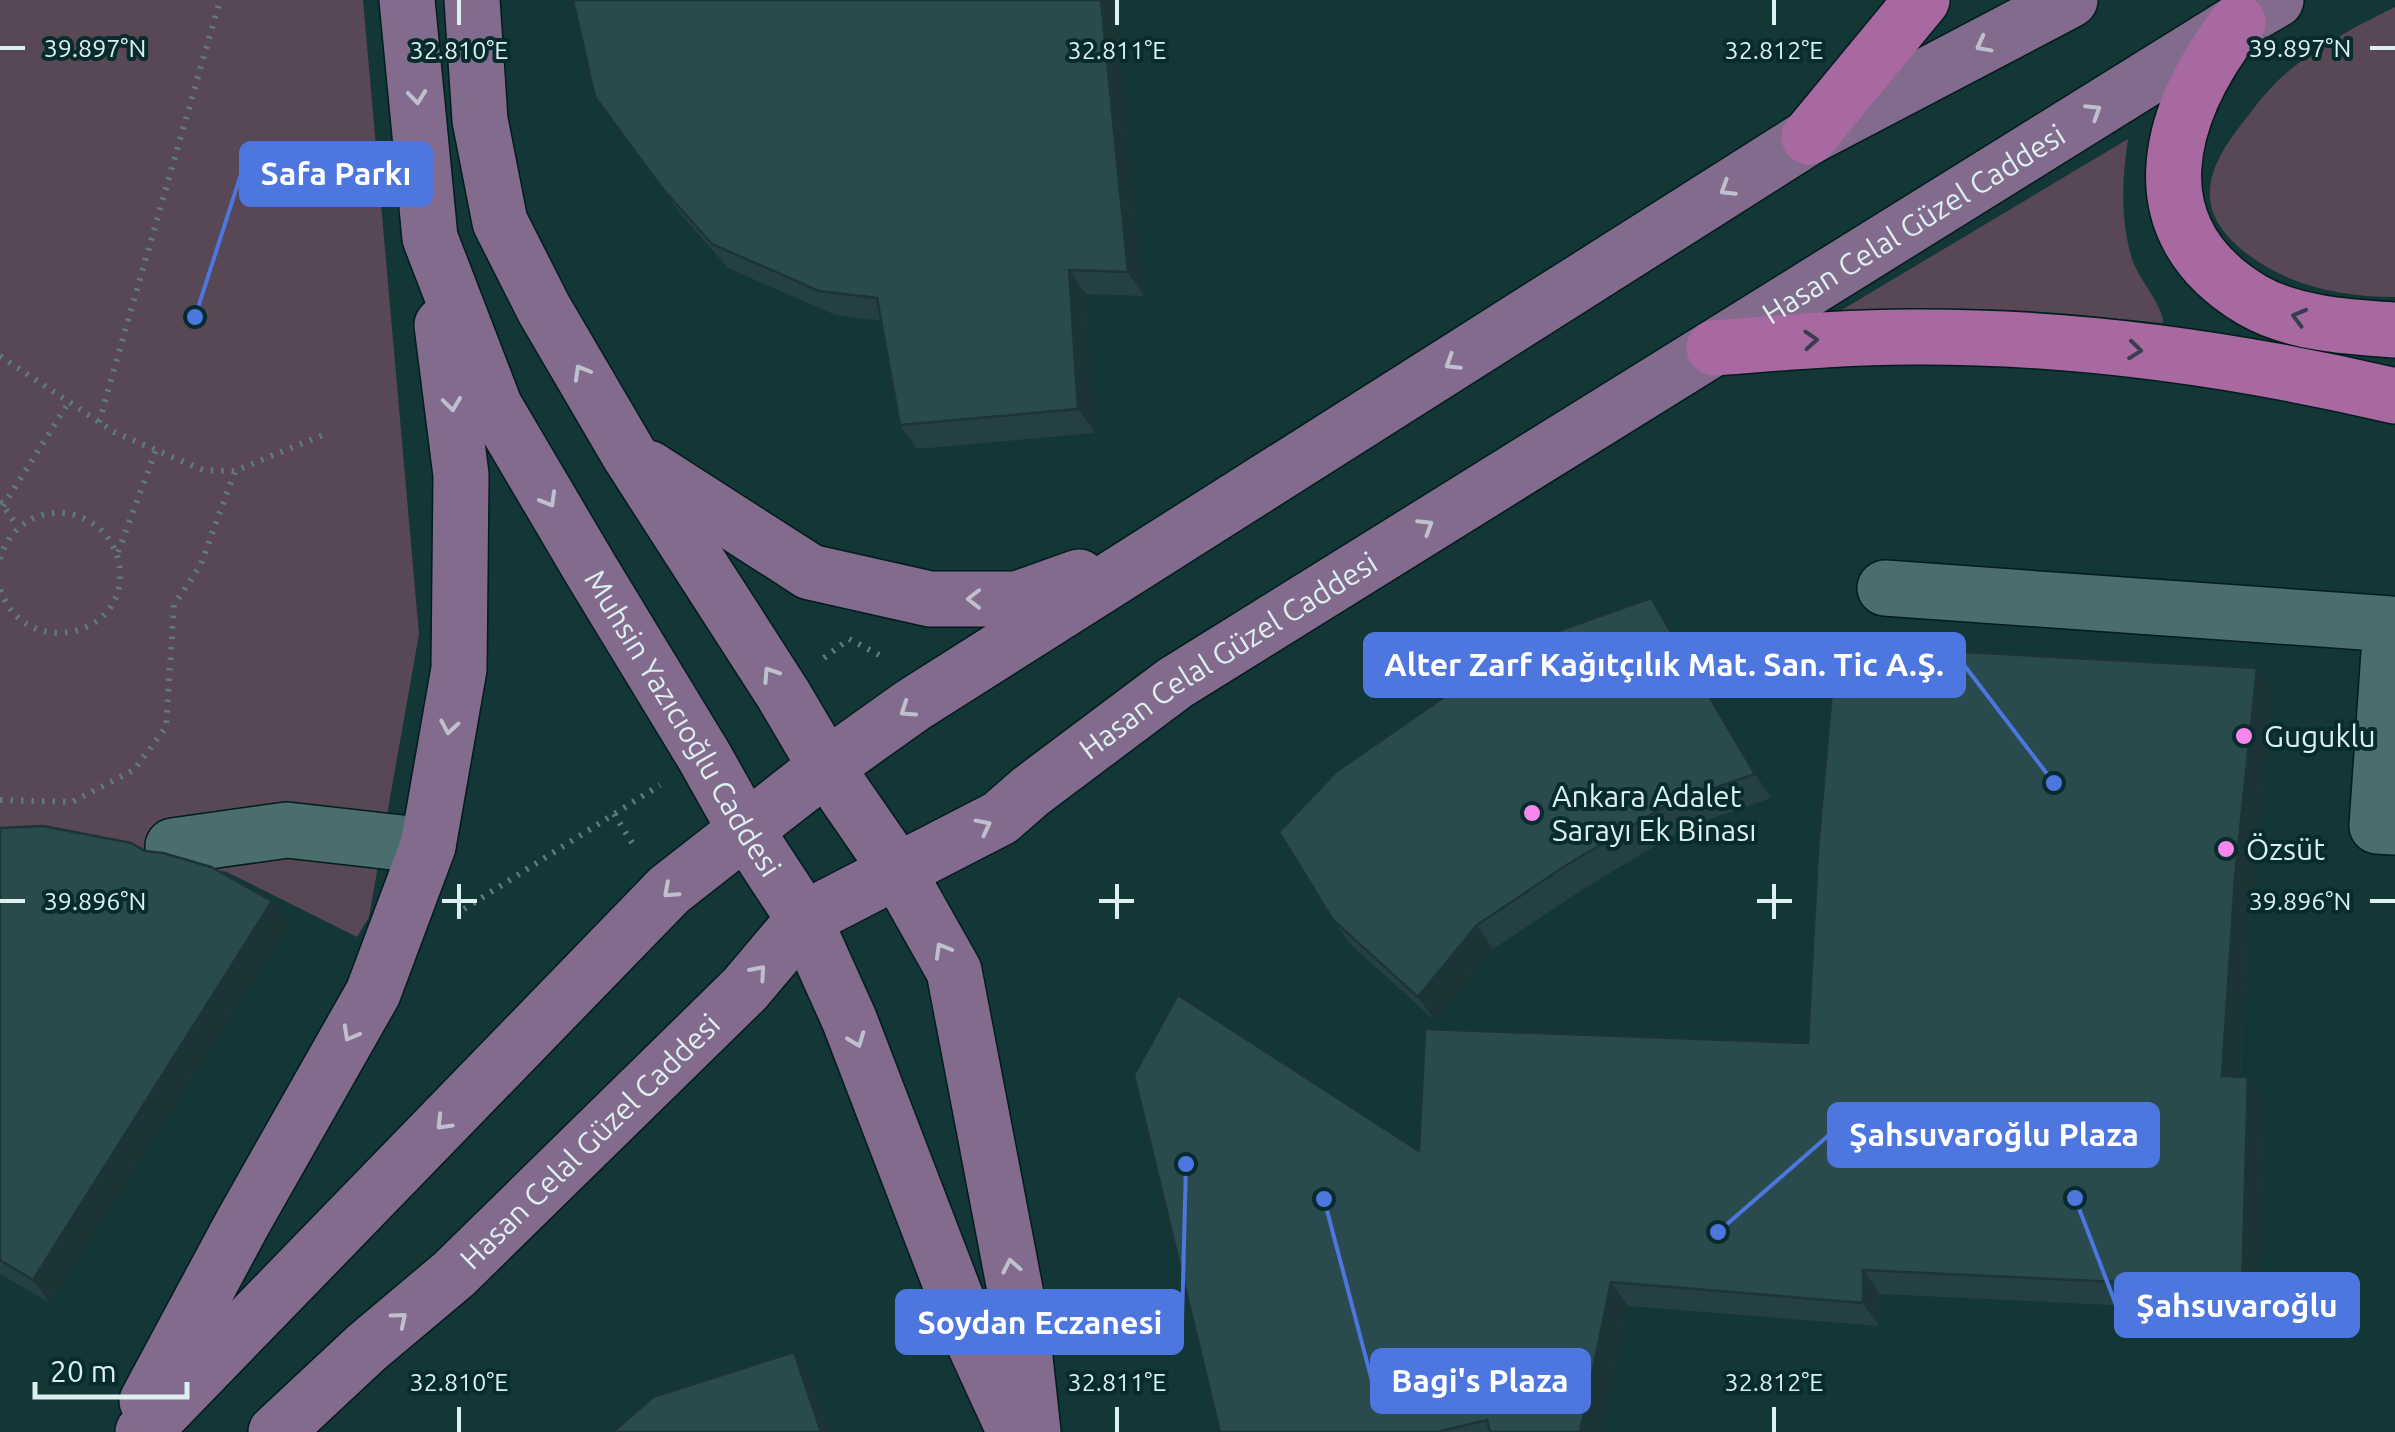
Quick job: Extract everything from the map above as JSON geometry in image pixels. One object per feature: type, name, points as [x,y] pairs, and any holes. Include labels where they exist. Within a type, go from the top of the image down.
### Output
[{"type":"highway","points":[[1809,137],[1922,0]]},
{"type":"highway","points":[[2257,11],[2214,52],[2186,108],[2173,157],[2173,180],[2186,235],[2202,258],[2254,302],[2296,317],[2343,327],[2395,330]]},
{"type":"highway","points":[[1714,348],[1914,336],[2018,340],[2134,349],[2238,363],[2395,396]]},
{"type":"main road","name":"Muhsin Yazıcıoğlu Caddesi","points":[[407,0],[430,238],[495,406],[745,829],[804,918],[849,1019],[969,1332],[1015,1432]]},
{"type":"main road","points":[[472,0],[480,120],[500,222],[544,309],[630,456],[826,767],[896,870],[954,971],[1022,1320],[1033,1432]]},
{"type":"main road","points":[[144,1432],[669,890],[826,767],[913,705],[1809,137],[2070,0]]},
{"type":"main road","name":"Hasan Celal Güzel Caddesi","points":[[276,1432],[366,1348],[454,1274],[745,988],[804,918],[1000,818],[1031,790],[1174,683],[2257,11]]},
{"type":"main road","points":[[131,1432],[242,1224],[373,993],[428,846],[460,669],[461,475],[430,238]]},
{"type":"main road","points":[[630,456],[810,572],[930,600],[1018,600],[1167,545]]},
{"type":"lane","points":[[1884,588],[2391,624],[2377,826],[2395,827]]},
{"type":"lane","points":[[173,846],[286,830],[428,846]]},
{"type":"path","points":[[99,422],[220,0]]},
{"type":"path","points":[[0,356],[114,432],[203,470],[234,471],[325,434]]},
{"type":"path","points":[[18,527],[2,503],[69,402]]},
{"type":"path","points":[[117,553],[156,450]]},
{"type":"path","points":[[0,800],[72,802],[134,770],[166,728],[174,605],[201,564],[234,471]]},
{"type":"path","points":[[0,559],[18,527],[39,515],[63,512],[86,518],[105,533],[117,553],[120,577],[114,600],[99,619],[78,631],[54,634],[32,628],[12,613],[0,588]]},
{"type":"path","points":[[820,661],[849,640],[883,656]]},
{"type":"path","points":[[456,915],[662,784]]},
{"type":"path","points":[[614,814],[634,846]]},
{"type":"shaded area","points":[[0,0],[363,0],[419,634],[369,917],[357,937],[227,872],[66,837],[0,838]]},
{"type":"shaded area","points":[[2395,7],[2395,297],[2357,295],[2301,283],[2266,267],[2231,240],[2212,208],[2213,175],[2230,140],[2283,75],[2327,43]]},
{"type":"shaded area","points":[[2128,139],[2125,229],[2135,267],[2163,323],[1963,309],[1842,318],[1840,311]]},
{"type":"building","points":[[573,0],[1101,0],[1128,272],[1069,270],[1078,409],[900,425],[877,298],[819,291],[712,244],[662,188],[595,97]]},
{"type":"building","name":"Ankara Adalet Sarayı Ek Binası","points":[[1651,598],[1755,774],[1669,804],[1565,866],[1477,925],[1418,997],[1333,920],[1279,832],[1337,771],[1456,689],[1561,630]]},
{"type":"building","points":[[1836,645],[2257,668],[2235,877],[2222,1076],[2248,1077],[2242,1288],[1863,1270],[1863,1303],[1611,1282],[1580,1432],[1490,1432],[1487,1420],[1437,1432],[1220,1432],[1134,1075],[1178,995],[1419,1151],[1425,1029],[1808,1043],[1818,850]]},
{"type":"building","points":[[43,826],[131,843],[145,851],[211,867],[272,901],[33,1280],[0,1260],[0,828]]},
{"type":"building","points":[[794,1352],[821,1432],[613,1432],[653,1397]]},
{"type":"place","name":"Safa Parkı","points":[[195,317]]},
{"type":"place","name":"Guguklu","points":[[2244,736]]},
{"type":"place","name":"Alter Zarf Kağıtçılık Mat. San. Tic A.Ş.","points":[[2054,783]]},
{"type":"place","name":"Ankara Adalet Sarayı Ek Binası","points":[[1532,813]]},
{"type":"place","name":"Özsüt","points":[[2226,849]]},
{"type":"place","name":"Soydan Eczanesi","points":[[1186,1164]]},
{"type":"place","name":"Şahsuvaroğlu","points":[[2075,1198]]},
{"type":"place","name":"Bagi's Plaza","points":[[1324,1199]]},
{"type":"place","name":"Şahsuvaroğlu Plaza","points":[[1718,1232]]}]
